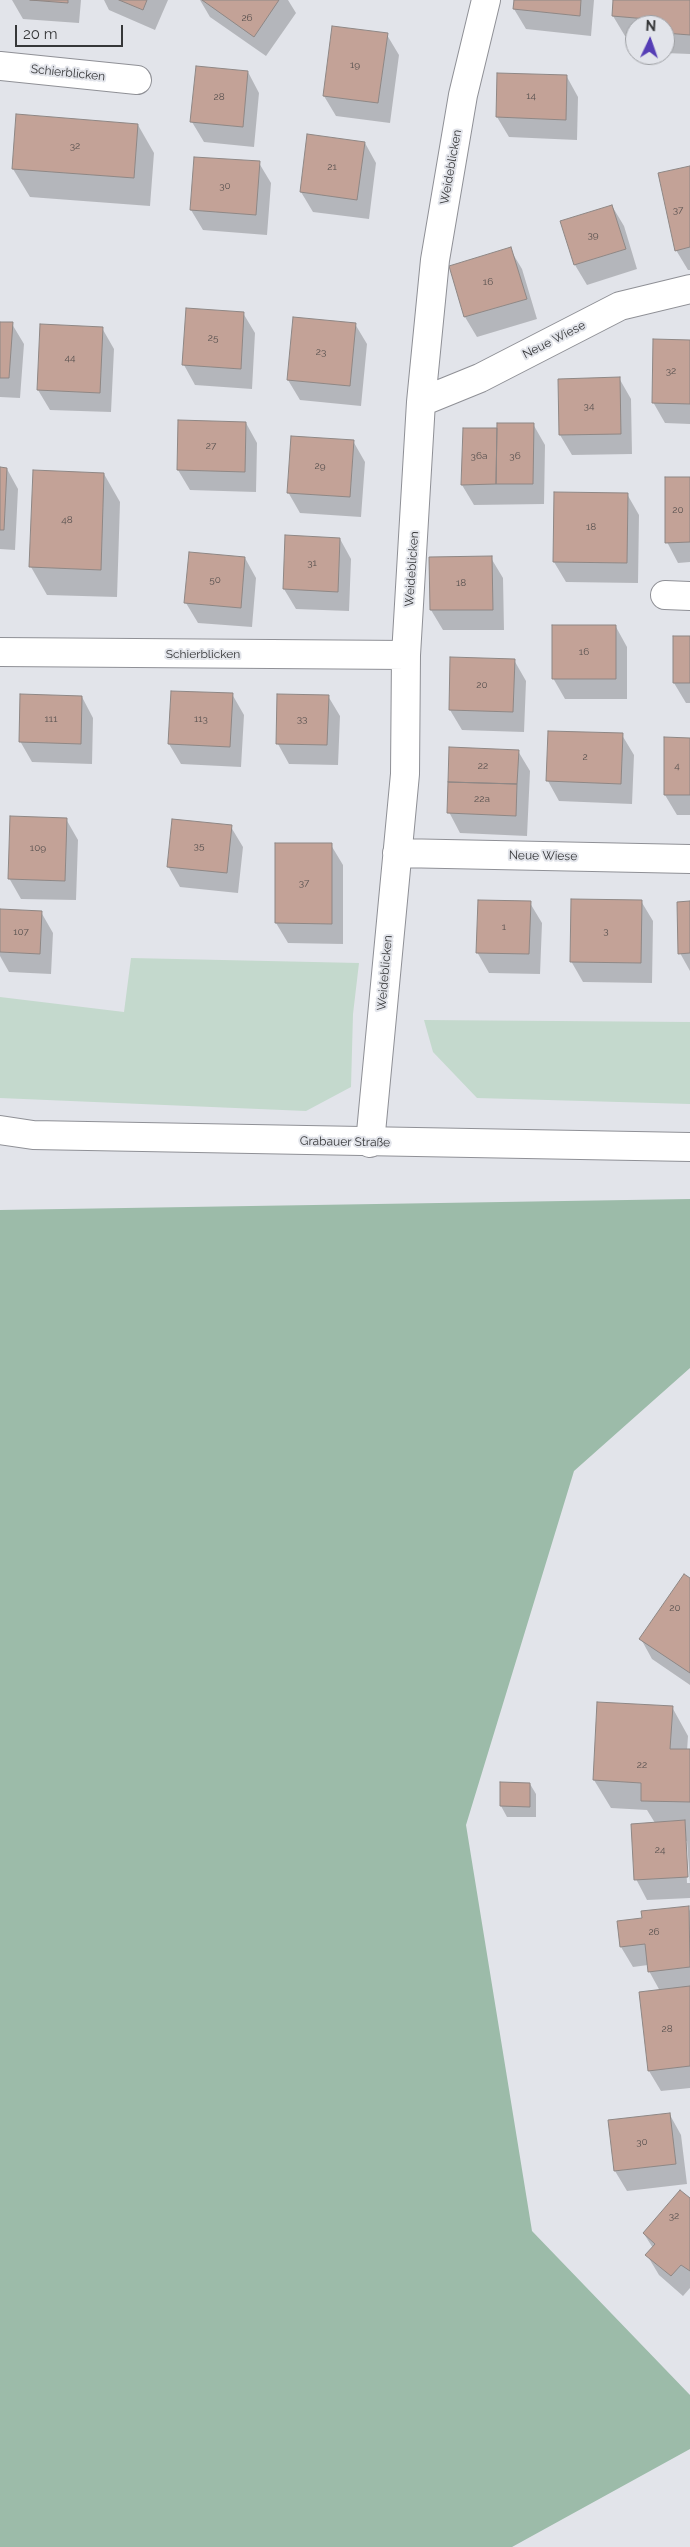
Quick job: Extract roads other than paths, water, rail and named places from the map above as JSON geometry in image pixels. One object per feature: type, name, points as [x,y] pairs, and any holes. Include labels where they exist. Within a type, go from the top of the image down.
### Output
[{"type":"street","name":"Weideblicken","points":[[370,1143],[396,853],[405,774],[406,655],[421,402],[435,260],[463,94],[486,0]]},
{"type":"street","name":"Schierblicken","points":[[0,66],[137,80]]},
{"type":"street","name":"Neue Wiese","points":[[421,402],[480,378],[620,306],[690,289]]},
{"type":"street","name":"Schierblicken","points":[[0,652],[406,655]]},
{"type":"street","name":"Neue Wiese","points":[[396,853],[690,859]]},
{"type":"street","name":"Grabauer Straße","points":[[0,1130],[33,1135],[370,1143],[690,1147]]}]
